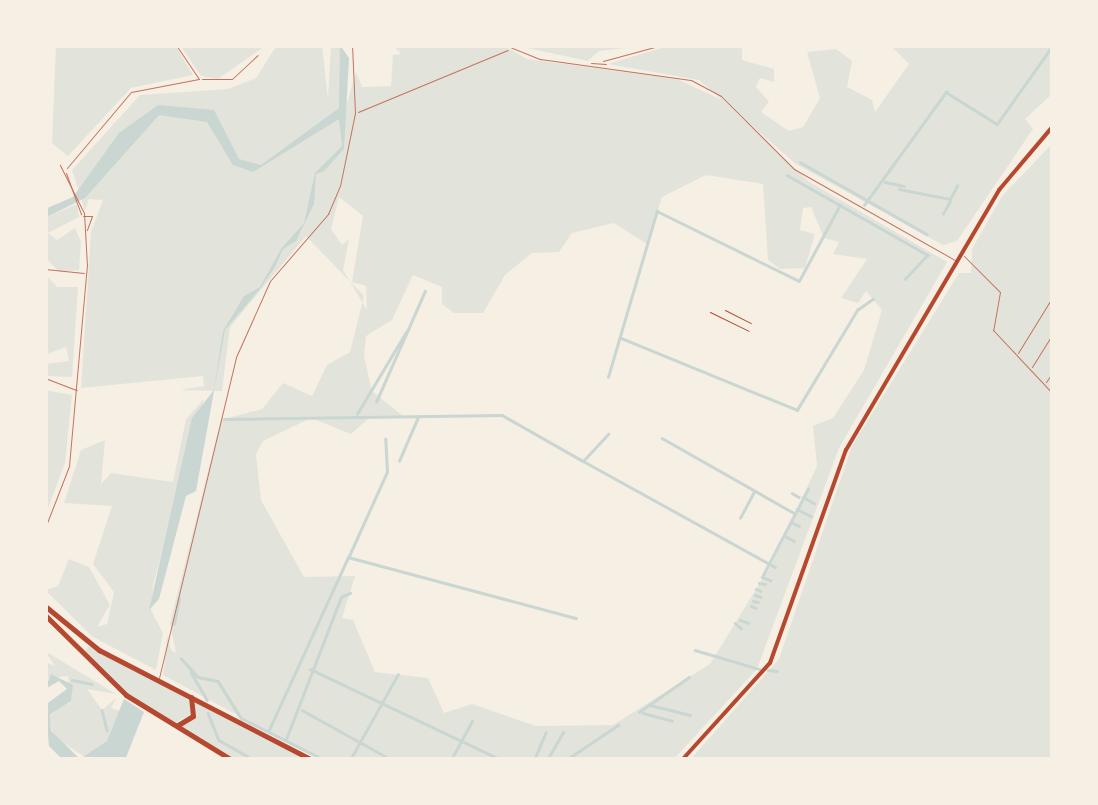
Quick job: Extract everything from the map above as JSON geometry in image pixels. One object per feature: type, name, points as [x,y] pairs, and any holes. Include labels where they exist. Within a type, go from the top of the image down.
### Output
[{"type":"highway","points":[[45,606],[84,640],[312,760]]},
{"type":"highway","points":[[45,615],[76,647],[175,726],[232,760]]},
{"type":"highway","points":[[76,647],[84,640]]},
{"type":"highway","points":[[175,726],[193,716],[190,697]]},
{"type":"main road","points":[[682,760],[770,664],[838,468],[999,190],[1051,136],[1053,126]]},
{"type":"street","points":[[176,45],[199,78]]},
{"type":"street","points":[[158,680],[236,357],[270,281],[333,204],[355,113],[352,45]]},
{"type":"street","points":[[505,45],[509,50]]},
{"type":"street","points":[[589,64],[662,45]]},
{"type":"street","points":[[355,113],[509,50],[675,74],[718,94],[794,169],[967,267],[1000,292],[991,324],[1053,394]]},
{"type":"street","points":[[67,173],[130,92],[199,78],[232,80],[258,55]]},
{"type":"street","points":[[603,61],[607,67]]},
{"type":"street","points":[[45,528],[69,466],[86,272],[87,230],[67,173],[60,165]]},
{"type":"street","points":[[83,214],[92,216],[87,230]]},
{"type":"street","points":[[962,255],[967,267]]},
{"type":"street","points":[[45,269],[86,272]]},
{"type":"street","points":[[1017,354],[1053,296]]},
{"type":"street","points":[[1030,369],[1053,333]]},
{"type":"street","points":[[1044,384],[1053,372]]},
{"type":"street","points":[[45,378],[77,390]]},
{"type":"path","points":[[725,310],[751,323]]},
{"type":"path","points":[[710,312],[749,330]]},
{"type":"shaded area","points":[[56,45],[175,45],[193,75],[131,88],[68,156],[52,143]]},
{"type":"shaded area","points":[[180,45],[265,46],[218,79],[201,76]]},
{"type":"shaded area","points":[[277,45],[322,45],[328,99],[331,45],[341,45],[347,104],[356,72],[362,87],[391,86],[393,55],[401,54],[393,45],[503,45],[527,59],[677,79],[724,101],[808,181],[947,262],[839,448],[757,669],[673,760],[321,760],[163,675],[167,636],[171,650],[176,653],[170,623],[221,420],[262,409],[283,383],[312,396],[327,365],[350,352],[362,302],[367,310],[366,286],[352,282],[363,216],[339,197],[331,229],[342,245],[349,239],[343,270],[350,281],[306,236],[230,327],[222,391],[180,390],[204,386],[203,376],[81,388],[91,232],[103,200],[89,199],[85,211],[72,170],[140,95],[228,89],[256,78]],"holes":[[[706,175],[763,184],[768,260],[780,269],[805,268],[815,234],[800,230],[803,208],[811,207],[824,238],[839,242],[833,254],[867,259],[841,298],[858,303],[866,291],[882,310],[864,370],[833,418],[813,426],[817,466],[771,565],[710,664],[613,725],[536,726],[472,704],[444,713],[428,678],[375,672],[353,620],[342,618],[355,576],[304,577],[261,500],[256,454],[263,441],[311,418],[351,434],[370,417],[404,417],[372,391],[364,356],[366,336],[392,320],[413,275],[442,287],[442,304],[454,313],[483,313],[505,275],[532,253],[559,252],[572,233],[614,223],[647,244],[662,197]]]},
{"type":"shaded area","points":[[340,45],[349,58],[344,149],[324,171],[316,174],[314,204],[296,241],[283,249],[260,289],[225,330],[196,491],[186,496],[159,599],[149,610],[192,418],[214,390],[223,331],[244,296],[260,287],[281,249],[304,223],[315,173],[342,146],[339,119],[253,172],[233,165],[207,122],[159,115],[85,198],[45,218],[45,209],[73,197],[119,133],[158,105],[214,110],[239,159],[261,165],[339,108]]},
{"type":"shaded area","points":[[513,45],[653,45],[599,51],[588,61]]},
{"type":"shaded area","points":[[671,45],[742,45],[742,60],[774,69],[774,82],[760,78],[756,87],[769,102],[761,112],[789,131],[803,127],[820,98],[807,52],[836,49],[852,61],[847,87],[872,100],[875,112],[909,64],[890,45],[1053,45],[1053,93],[1025,119],[1033,129],[957,241],[943,245],[796,164],[699,80],[608,64]]},
{"type":"shaded area","points":[[1053,143],[1053,760],[690,760],[779,659],[852,446],[959,273],[971,273],[972,249],[1002,196]]},
{"type":"shaded area","points":[[77,204],[79,217],[48,233],[57,240],[75,228],[81,242],[79,270],[59,272],[45,257],[45,218]]},
{"type":"shaded area","points":[[45,274],[57,287],[78,287],[72,377],[45,376],[45,364],[69,361],[66,347],[45,355]]},
{"type":"shaded area","points":[[45,390],[72,395],[65,463],[45,516]]},
{"type":"shaded area","points":[[204,399],[153,585],[151,610],[163,633],[156,670],[93,637],[45,590],[58,586],[69,559],[89,567],[110,605],[97,627],[107,624],[114,592],[93,564],[112,506],[64,503],[81,450],[105,440],[101,484],[111,473],[173,482],[186,419]]},
{"type":"shaded area","points":[[89,646],[189,699],[191,714],[175,723],[127,693],[84,652]]},
{"type":"shaded area","points":[[45,651],[116,694],[87,689],[102,710],[116,698],[111,708],[120,711],[107,741],[86,758],[52,735],[50,713],[71,701],[68,676],[45,679],[45,662],[55,666]]},
{"type":"shaded area","points":[[51,674],[73,685],[71,701],[50,714],[51,731],[80,759],[107,741],[124,699],[144,712],[125,760],[63,760],[49,746],[45,705],[67,689],[59,681],[45,689]]},
{"type":"shaded area","points":[[196,702],[307,760],[237,760],[181,728]]},
{"type":"waterway","points":[[864,205],[946,92],[997,124],[1053,45]]},
{"type":"waterway","points":[[800,162],[927,234]]},
{"type":"waterway","points":[[787,175],[928,255],[906,279]]},
{"type":"waterway","points":[[885,182],[904,186]]},
{"type":"waterway","points":[[899,189],[950,199],[957,186]]},
{"type":"waterway","points":[[943,214],[950,201]]},
{"type":"waterway","points":[[608,377],[657,211],[799,281],[840,205]]},
{"type":"waterway","points":[[376,402],[425,291]]},
{"type":"waterway","points":[[621,338],[797,410],[857,310],[873,299]]},
{"type":"waterway","points":[[357,414],[406,332]]},
{"type":"waterway","points":[[224,419],[502,415],[583,461],[608,434]]},
{"type":"waterway","points":[[399,461],[418,417]]},
{"type":"waterway","points":[[662,438],[794,513]]},
{"type":"waterway","points":[[349,556],[387,472],[385,439]]},
{"type":"waterway","points":[[585,462],[775,567]]},
{"type":"waterway","points":[[763,575],[808,489]]},
{"type":"waterway","points":[[740,518],[754,492]]},
{"type":"waterway","points":[[792,493],[799,497]]},
{"type":"waterway","points":[[803,497],[814,503]]},
{"type":"waterway","points":[[797,509],[811,516]]},
{"type":"waterway","points":[[791,522],[799,526]]},
{"type":"waterway","points":[[785,536],[794,541]]},
{"type":"waterway","points":[[268,732],[348,557],[576,618]]},
{"type":"waterway","points":[[762,577],[770,580]]},
{"type":"waterway","points":[[759,583],[765,584]]},
{"type":"waterway","points":[[756,589],[761,591]]},
{"type":"waterway","points":[[286,739],[341,597],[350,593]]},
{"type":"waterway","points":[[755,595],[761,597]]},
{"type":"waterway","points":[[174,624],[179,598]]},
{"type":"waterway","points":[[753,601],[758,602]]},
{"type":"waterway","points":[[751,606],[756,608]]},
{"type":"waterway","points":[[740,620],[749,623]]},
{"type":"waterway","points":[[735,623],[741,628]]},
{"type":"waterway","points":[[695,650],[759,669]]},
{"type":"waterway","points":[[181,658],[198,677],[218,681],[241,718],[325,760]]},
{"type":"waterway","points":[[310,669],[502,760]]},
{"type":"waterway","points":[[768,670],[777,671]]},
{"type":"waterway","points":[[191,672],[207,700]]},
{"type":"waterway","points":[[350,760],[398,674]]},
{"type":"waterway","points":[[639,712],[689,677]]},
{"type":"waterway","points":[[72,680],[92,684]]},
{"type":"waterway","points":[[650,705],[690,715]]},
{"type":"waterway","points":[[102,710],[107,730]]},
{"type":"waterway","points":[[302,710],[392,760]]},
{"type":"waterway","points":[[208,713],[219,740],[254,760]]},
{"type":"waterway","points":[[643,713],[672,721]]},
{"type":"waterway","points":[[451,760],[472,721]]},
{"type":"waterway","points":[[566,760],[618,725]]},
{"type":"waterway","points":[[534,760],[546,732]]},
{"type":"waterway","points":[[547,760],[563,732]]}]
